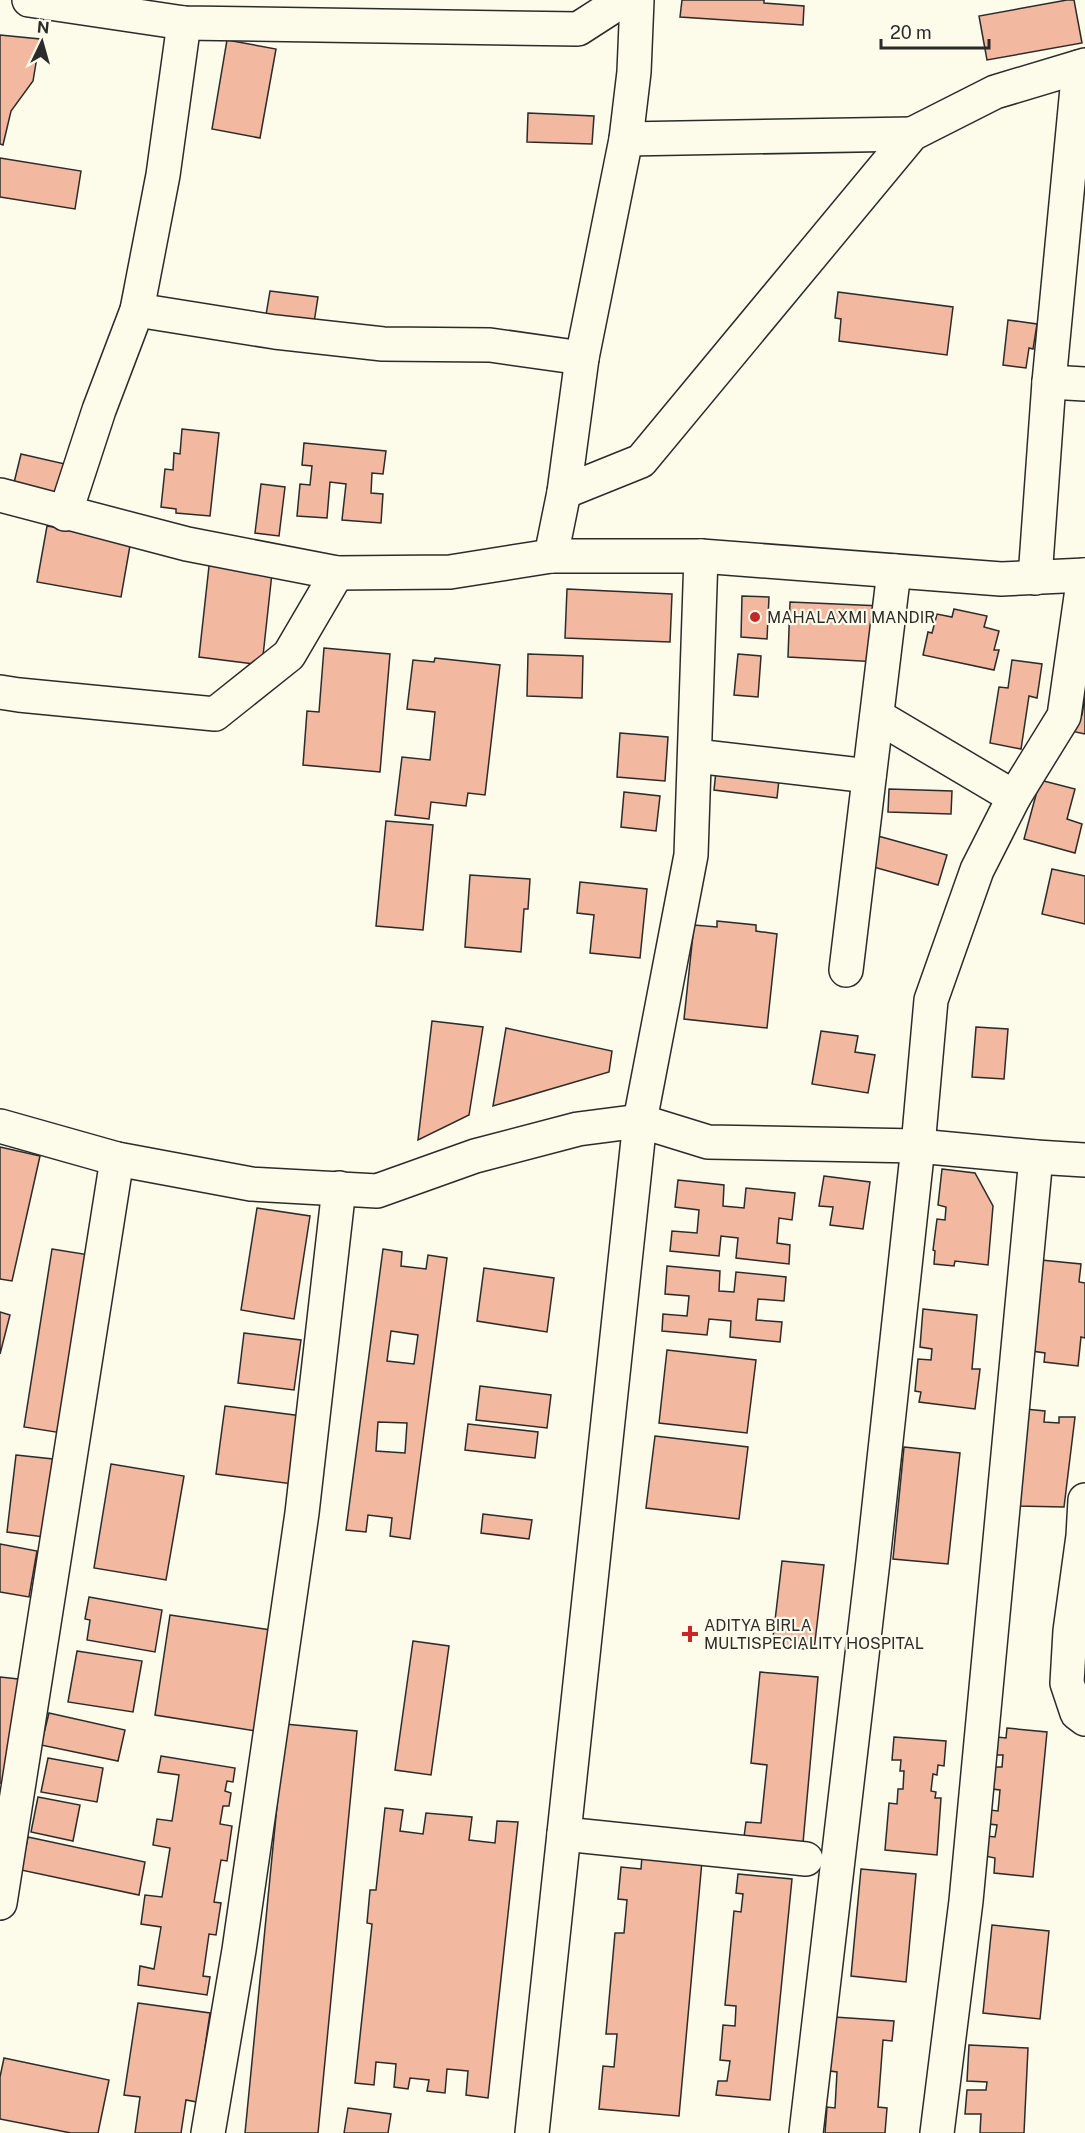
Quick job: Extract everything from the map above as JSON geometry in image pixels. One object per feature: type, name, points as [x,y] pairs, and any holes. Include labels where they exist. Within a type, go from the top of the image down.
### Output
[{"type":"street","points":[[29,0],[183,23],[578,29],[623,0]]},
{"type":"street","points":[[551,556],[564,492],[582,358],[626,139],[634,72],[637,0]]},
{"type":"street","points":[[65,514],[99,410],[137,310],[163,175],[183,23]]},
{"type":"street","points":[[564,492],[641,461],[912,134],[995,92],[1082,66],[1049,382],[1035,578]]},
{"type":"street","points":[[626,139],[912,134]]},
{"type":"street","points":[[137,310],[275,332],[382,344],[490,345],[582,358]]},
{"type":"street","points":[[1049,382],[1085,384]]},
{"type":"street","points":[[0,495],[65,514],[187,544],[337,573],[450,572],[551,556],[701,556],[1000,579],[1084,575],[1064,716],[1014,797],[977,870],[931,1000],[918,1146],[873,1561],[806,2133]]},
{"type":"street","points":[[532,2133],[640,1121],[691,855],[701,556]]},
{"type":"street","points":[[846,970],[894,571]]},
{"type":"street","points":[[0,692],[215,714],[289,655],[337,573]]},
{"type":"street","points":[[877,716],[1014,797]]},
{"type":"street","points":[[695,756],[869,776]]},
{"type":"street","points":[[0,1126],[117,1159],[251,1184],[377,1191],[475,1156],[578,1129],[640,1121],[708,1142],[918,1146],[1085,1160]]},
{"type":"street","points":[[937,2133],[966,1901],[1036,1157]]},
{"type":"street","points":[[0,1903],[117,1159]]},
{"type":"street","points":[[208,2133],[239,1950],[300,1524],[339,1188]]},
{"type":"street","points":[[1085,1500],[1083,1536],[1070,1631],[1067,1683],[1077,1713],[1085,1719]]},
{"type":"street","points":[[564,1834],[806,1859]]},
{"type":"building","points":[[682,0],[764,0],[764,3],[804,6],[803,25],[680,17]]},
{"type":"building","points":[[1074,0],[1082,43],[987,60],[979,16]]},
{"type":"building","points":[[0,35],[40,39],[33,81],[11,111],[3,145],[0,144]]},
{"type":"building","points":[[227,40],[276,49],[260,138],[212,129]]},
{"type":"building","points":[[528,113],[594,116],[592,144],[527,142]]},
{"type":"building","points":[[0,158],[81,171],[75,209],[0,197]]},
{"type":"building","points":[[270,291],[318,297],[313,329],[265,321]]},
{"type":"building","points":[[838,292],[953,307],[947,355],[839,341],[841,319],[835,318]]},
{"type":"building","points":[[1008,320],[1037,324],[1033,349],[1029,348],[1026,368],[1003,365]]},
{"type":"building","points":[[182,429],[219,433],[210,516],[176,513],[176,509],[161,507],[165,469],[173,470],[174,453],[180,454]]},
{"type":"building","points":[[304,443],[386,451],[383,474],[372,473],[371,493],[383,494],[381,523],[342,520],[346,484],[330,482],[327,518],[297,516],[300,484],[310,485],[312,466],[302,465]]},
{"type":"building","points":[[21,454],[65,464],[57,501],[12,491]]},
{"type":"building","points":[[261,484],[285,487],[279,536],[255,533]]},
{"type":"building","points":[[47,526],[131,540],[121,597],[37,582]]},
{"type":"building","points":[[210,557],[273,564],[262,665],[199,657]]},
{"type":"building","points":[[567,589],[672,594],[670,642],[565,638]]},
{"type":"building","name":"MAHALAXMI MANDIR","points":[[742,596],[769,597],[767,639],[741,637]]},
{"type":"building","points":[[790,602],[882,606],[879,662],[788,657]]},
{"type":"building","points":[[954,609],[987,616],[984,627],[999,631],[994,650],[999,650],[994,670],[923,655],[928,632],[932,633],[937,614],[952,617]]},
{"type":"building","points":[[324,648],[390,654],[380,772],[303,765],[307,711],[319,712]]},
{"type":"building","points":[[528,654],[583,656],[582,698],[527,696]]},
{"type":"building","points":[[738,654],[761,656],[758,697],[734,695]]},
{"type":"building","points":[[435,658],[500,665],[485,795],[468,793],[466,806],[431,802],[429,819],[395,815],[402,757],[430,760],[435,712],[407,709],[413,660],[434,662]]},
{"type":"building","points":[[1012,660],[1042,664],[1037,698],[1029,696],[1021,749],[990,743],[999,687],[1008,688]]},
{"type":"building","points":[[1085,697],[1085,734],[1071,731],[1074,714],[1082,715]]},
{"type":"building","points":[[620,733],[668,737],[665,781],[617,777]]},
{"type":"building","points":[[717,762],[780,770],[777,798],[714,790]]},
{"type":"building","points":[[1040,780],[1075,789],[1067,819],[1082,824],[1075,853],[1024,839]]},
{"type":"building","points":[[889,789],[952,791],[951,814],[888,812]]},
{"type":"building","points":[[624,792],[660,796],[656,831],[621,827]]},
{"type":"building","points":[[386,821],[433,825],[423,930],[376,926]]},
{"type":"building","points":[[878,836],[947,855],[938,885],[870,866]]},
{"type":"building","points":[[1052,869],[1085,876],[1085,924],[1042,914]]},
{"type":"building","points":[[470,875],[530,879],[528,909],[524,909],[521,952],[465,947]]},
{"type":"building","points":[[580,882],[647,889],[640,958],[590,953],[594,915],[577,913]]},
{"type":"building","points":[[717,921],[756,925],[756,931],[777,934],[767,1028],[684,1019],[694,925],[717,927]]},
{"type":"building","points":[[432,1021],[483,1027],[469,1115],[418,1140]]},
{"type":"building","points":[[976,1027],[1008,1029],[1004,1079],[972,1077]]},
{"type":"building","points":[[506,1028],[612,1051],[609,1072],[493,1106]]},
{"type":"building","points":[[821,1031],[858,1036],[855,1052],[875,1055],[868,1093],[812,1084]]},
{"type":"building","points":[[0,1147],[40,1156],[12,1281],[0,1279]]},
{"type":"building","points":[[942,1169],[975,1173],[993,1206],[988,1265],[955,1261],[954,1266],[934,1264],[935,1251],[933,1250],[937,1219],[945,1220],[946,1207],[938,1205]]},
{"type":"building","points":[[824,1176],[870,1182],[863,1229],[830,1225],[833,1207],[819,1206]]},
{"type":"building","points":[[678,1180],[724,1185],[723,1206],[744,1208],[746,1188],[795,1193],[792,1220],[779,1218],[777,1243],[790,1245],[789,1264],[736,1258],[738,1238],[721,1236],[719,1256],[670,1251],[672,1231],[697,1233],[699,1210],[675,1207]]},
{"type":"building","points":[[257,1208],[310,1216],[294,1319],[241,1310]]},
{"type":"building","points":[[52,1249],[96,1256],[68,1434],[24,1427]]},
{"type":"building","points":[[383,1249],[402,1252],[401,1266],[426,1269],[428,1255],[447,1258],[410,1539],[390,1536],[392,1518],[368,1515],[366,1532],[346,1530]],"holes":[[[391,1331],[418,1335],[414,1364],[387,1361]],[[378,1422],[407,1423],[405,1453],[376,1451]]]},
{"type":"building","points":[[1041,1260],[1081,1264],[1079,1282],[1085,1283],[1085,1338],[1081,1337],[1078,1366],[1044,1362],[1045,1353],[1032,1351]]},
{"type":"building","points":[[667,1266],[720,1271],[719,1291],[734,1292],[736,1272],[786,1277],[784,1301],[758,1299],[756,1320],[782,1322],[780,1342],[730,1337],[731,1321],[709,1319],[707,1335],[662,1331],[663,1314],[687,1316],[689,1296],[665,1294]]},
{"type":"building","points":[[484,1268],[554,1278],[547,1332],[477,1321]]},
{"type":"building","points":[[923,1309],[977,1315],[972,1369],[980,1369],[975,1409],[919,1402],[921,1392],[915,1391],[918,1359],[931,1360],[932,1349],[920,1347]]},
{"type":"building","points":[[0,1312],[10,1315],[0,1354]]},
{"type":"building","points":[[244,1333],[301,1340],[294,1390],[238,1383]]},
{"type":"building","points":[[667,1350],[756,1360],[747,1433],[659,1423]]},
{"type":"building","points":[[480,1386],[551,1395],[547,1428],[476,1420]]},
{"type":"building","points":[[225,1406],[302,1416],[293,1484],[216,1474]]},
{"type":"building","points":[[1025,1409],[1045,1411],[1044,1422],[1059,1423],[1059,1417],[1075,1417],[1064,1507],[1017,1506]]},
{"type":"building","points":[[468,1424],[538,1432],[535,1458],[465,1450]]},
{"type":"building","points":[[655,1436],[748,1447],[739,1519],[646,1508]]},
{"type":"building","points":[[904,1447],[960,1453],[948,1564],[893,1559]]},
{"type":"building","points":[[16,1455],[53,1459],[44,1537],[7,1532]]},
{"type":"building","points":[[111,1464],[184,1476],[166,1580],[94,1568]]},
{"type":"building","points":[[483,1514],[532,1520],[529,1539],[481,1533]]},
{"type":"building","points":[[0,1544],[37,1551],[29,1597],[0,1592]]},
{"type":"building","points":[[782,1561],[824,1565],[814,1650],[772,1646]]},
{"type":"building","points":[[89,1597],[162,1610],[155,1652],[87,1640],[90,1620],[85,1619]]},
{"type":"building","points":[[170,1615],[278,1631],[263,1732],[155,1715]]},
{"type":"building","points":[[413,1641],[449,1646],[431,1775],[395,1770]]},
{"type":"building","points":[[77,1651],[142,1661],[133,1712],[68,1702]]},
{"type":"building","points":[[760,1672],[818,1677],[803,1843],[744,1837],[746,1822],[761,1823],[767,1765],[751,1763]]},
{"type":"building","points":[[0,1677],[27,1680],[14,1785],[0,1783]]},
{"type":"building","points":[[49,1713],[125,1730],[118,1761],[41,1745]]},
{"type":"building","points":[[285,1724],[357,1731],[318,2133],[245,2133]]},
{"type":"building","points":[[1007,1728],[1047,1732],[1033,1877],[994,1873],[995,1858],[985,1856],[987,1836],[995,1837],[997,1825],[989,1824],[990,1810],[998,1811],[1000,1790],[992,1789],[994,1767],[1002,1767],[1003,1755],[995,1755],[997,1737],[1006,1738]]},
{"type":"building","points":[[894,1737],[946,1741],[944,1766],[938,1765],[937,1775],[933,1774],[931,1791],[936,1792],[935,1798],[941,1798],[937,1855],[885,1850],[889,1803],[897,1804],[898,1789],[903,1789],[904,1771],[900,1771],[901,1760],[892,1760]]},
{"type":"building","points":[[161,1756],[235,1768],[233,1782],[227,1781],[225,1791],[231,1793],[229,1806],[223,1806],[220,1824],[232,1826],[227,1861],[221,1860],[214,1902],[221,1903],[216,1935],[209,1934],[203,1976],[210,1977],[207,1995],[138,1985],[140,1966],[154,1969],[161,1927],[141,1924],[145,1895],[162,1897],[170,1848],[153,1845],[157,1819],[172,1821],[179,1775],[158,1772]]},
{"type":"building","points":[[48,1758],[103,1768],[97,1802],[41,1792]]},
{"type":"building","points":[[38,1797],[80,1805],[73,1841],[31,1832]]},
{"type":"building","points":[[385,1808],[403,1810],[400,1831],[423,1834],[426,1813],[472,1817],[469,1840],[495,1843],[497,1821],[518,1822],[488,2098],[466,2095],[468,2071],[447,2069],[445,2093],[427,2091],[429,2080],[410,2078],[408,2089],[394,2087],[396,2064],[376,2062],[374,2085],[355,2083],[372,1924],[367,1923],[370,1890],[376,1890]]},
{"type":"building","points":[[28,1837],[145,1862],[139,1895],[21,1870]]},
{"type":"building","points":[[642,1856],[702,1861],[679,2116],[599,2109],[603,2066],[614,2067],[617,2034],[606,2034],[615,1933],[624,1933],[627,1900],[618,1899],[621,1867],[641,1869]]},
{"type":"building","points":[[861,1869],[916,1874],[906,1982],[851,1976]]},
{"type":"building","points":[[738,1874],[792,1879],[770,2100],[716,2095],[718,2081],[727,2081],[730,2061],[720,2060],[723,2025],[735,2026],[736,2006],[725,2005],[734,1911],[741,1912],[743,1894],[736,1893]]},
{"type":"building","points":[[992,1925],[1049,1931],[1040,2019],[983,2013]]},
{"type":"building","points":[[138,2003],[210,2013],[197,2102],[186,2100],[181,2133],[135,2133],[140,2097],[124,2095]]},
{"type":"building","points":[[834,2017],[894,2021],[892,2041],[883,2040],[878,2107],[887,2108],[885,2133],[825,2133],[827,2107],[835,2108],[837,2072],[830,2071]]},
{"type":"building","points":[[969,2045],[1028,2048],[1024,2133],[980,2133],[981,2114],[965,2114],[967,2090],[986,2090],[987,2082],[967,2081]]},
{"type":"building","points":[[4,2058],[109,2080],[98,2133],[71,2133],[0,2119],[0,2077]]},
{"type":"building","points":[[348,2108],[391,2114],[388,2133],[344,2133]]},
{"type":"place","name":"MAHALAXMI MANDIR","points":[[755,617]]},
{"type":"place","name":"ADITYA BIRLA MULTISPECIALITY HOSPITAL","points":[[690,1634]]}]
